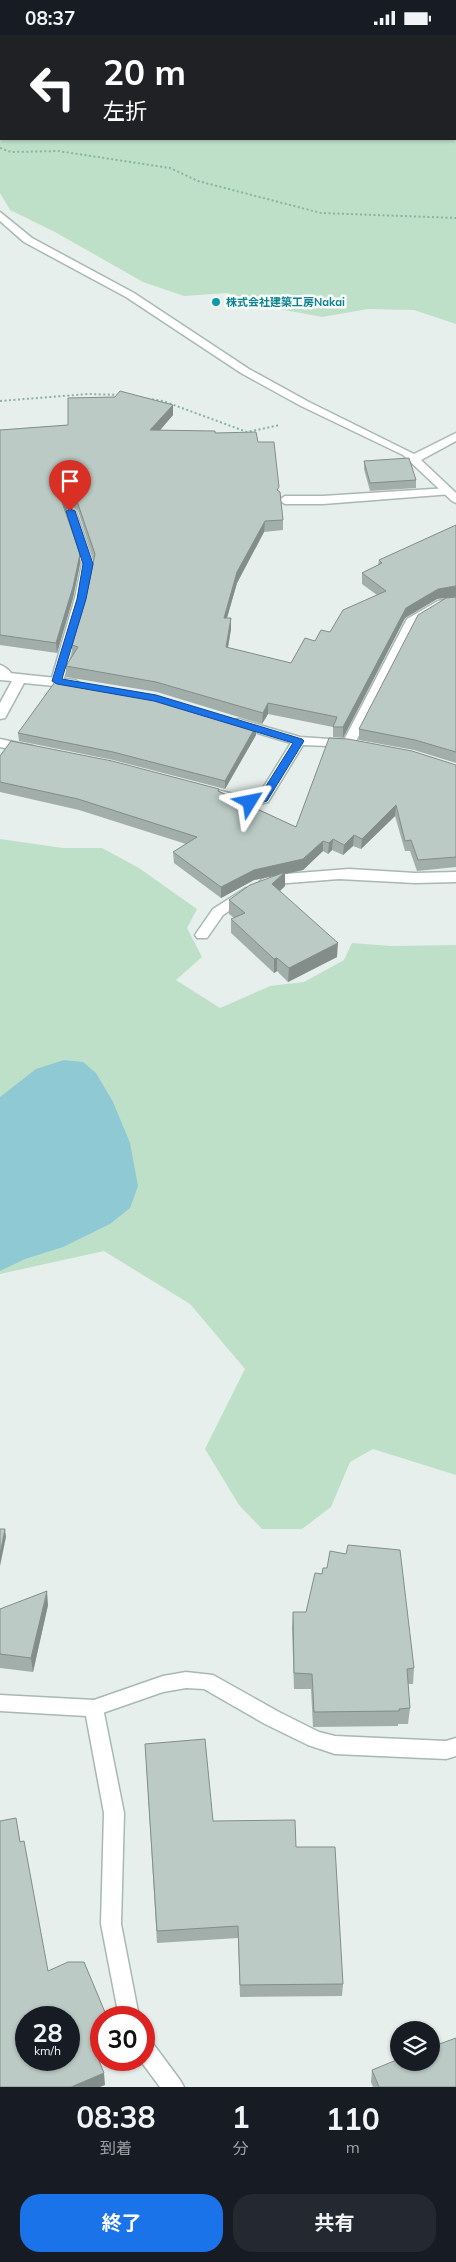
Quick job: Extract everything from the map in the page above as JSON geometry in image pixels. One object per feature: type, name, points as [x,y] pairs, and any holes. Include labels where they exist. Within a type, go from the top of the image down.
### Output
[{"type":"street","points":[[0,215],[28,240],[130,295],[245,371],[407,453],[452,495]]},
{"type":"street","points":[[413,459],[456,436]]},
{"type":"street","points":[[285,500],[452,495]]},
{"type":"street","points":[[57,681],[81,599],[88,564],[70,511]]},
{"type":"street","points":[[222,718],[299,741],[353,745],[411,622],[442,604],[456,602]]},
{"type":"street","points":[[0,715],[7,674],[84,686]]},
{"type":"street","points":[[204,790],[250,802],[263,799],[299,741]]},
{"type":"street","points":[[0,743],[38,751]]},
{"type":"street","points":[[202,935],[218,912],[241,895],[272,880],[312,875],[350,874],[433,880],[456,877]]},
{"type":"street","points":[[0,1703],[94,1707],[163,1684],[186,1680],[206,1681],[272,1718],[316,1739],[335,1745],[446,1750],[456,1747]]},
{"type":"street","points":[[94,1707],[114,1813],[111,1925],[127,2006]]},
{"type":"street","points":[[155,2063],[173,2087]]},
{"type":"path","points":[[0,148],[11,151],[58,151],[170,168],[198,181],[321,213],[456,218]]},
{"type":"path","points":[[0,401],[88,394],[121,395]]},
{"type":"path","points":[[138,397],[163,401],[247,432],[281,425],[305,403]]},
{"type":"green space","points":[[0,140],[456,140],[456,324],[414,310],[368,309],[322,317],[274,308],[227,293],[184,296],[143,282],[55,232],[10,210],[0,193]]},
{"type":"green space","points":[[0,839],[63,848],[102,848],[139,868],[197,909],[187,928],[202,957],[176,980],[220,1008],[270,986],[304,982],[344,960],[352,943],[391,946],[456,945],[456,1475],[373,1449],[350,1462],[331,1507],[302,1529],[262,1529],[239,1505],[205,1449],[245,1369],[190,1304],[104,1251],[0,1274]]},
{"type":"water","points":[[64,1060],[83,1062],[96,1073],[113,1102],[130,1143],[138,1186],[130,1208],[110,1224],[63,1247],[25,1259],[0,1271],[0,1097],[36,1069]]},
{"type":"building","points":[[120,391],[173,405],[150,430],[215,431],[215,433],[256,432],[258,442],[274,442],[279,487],[277,490],[280,492],[283,520],[265,521],[237,572],[224,618],[231,618],[226,647],[291,663],[305,638],[315,641],[321,630],[330,632],[343,610],[386,591],[362,573],[382,563],[379,560],[456,525],[456,586],[438,589],[406,608],[343,727],[333,727],[337,717],[268,703],[263,713],[156,682],[66,666],[78,647],[72,645],[88,588],[95,554],[77,501],[70,496],[62,502],[80,554],[73,587],[56,643],[0,635],[0,430],[68,425],[68,398],[115,397]]},
{"type":"building","points":[[409,458],[416,480],[370,483],[364,461]]},
{"type":"building","points":[[456,597],[456,752],[415,740],[359,729],[418,615],[446,598]]},
{"type":"building","points":[[57,679],[153,695],[256,726],[225,781],[113,752],[18,733]]},
{"type":"building","points":[[329,738],[348,739],[412,751],[456,765],[456,857],[418,860],[411,840],[405,841],[396,805],[362,839],[354,835],[344,845],[333,839],[329,843],[323,841],[303,859],[254,870],[221,887],[173,852],[197,837],[78,799],[0,782],[0,756],[11,741],[112,761],[219,789],[218,791],[296,827]]},
{"type":"building","points":[[285,872],[272,884],[338,943],[289,968],[277,958],[274,959],[231,919],[245,913],[229,900],[250,885]]},
{"type":"building","points":[[0,1529],[5,1529],[0,1554]]},
{"type":"building","points":[[348,1545],[400,1550],[414,1668],[407,1669],[410,1708],[399,1709],[399,1711],[314,1712],[312,1674],[294,1673],[293,1612],[306,1612],[315,1573],[322,1574],[323,1568],[327,1568],[330,1551],[346,1554]]},
{"type":"building","points":[[47,1591],[31,1658],[0,1654],[0,1609]]},
{"type":"building","points":[[205,1739],[213,1821],[295,1820],[296,1847],[335,1847],[343,1984],[240,1985],[238,1926],[157,1931],[145,1744]]},
{"type":"building","points":[[16,1818],[20,1842],[24,1841],[48,1971],[68,1962],[84,1962],[102,2006],[90,2006],[90,2071],[103,2071],[104,2073],[71,2087],[0,2087],[0,1821]]},
{"type":"building","points":[[456,2038],[456,2087],[379,2087],[372,2070],[390,2063],[390,2071],[440,2071],[440,2044]]},
{"type":"place","name":"株式会社建築工房Nakai","points":[[216,302]]},
{"type":"route","points":[[70,511],[88,564],[81,599],[57,681],[156,698],[299,741],[263,799],[250,802]]}]
